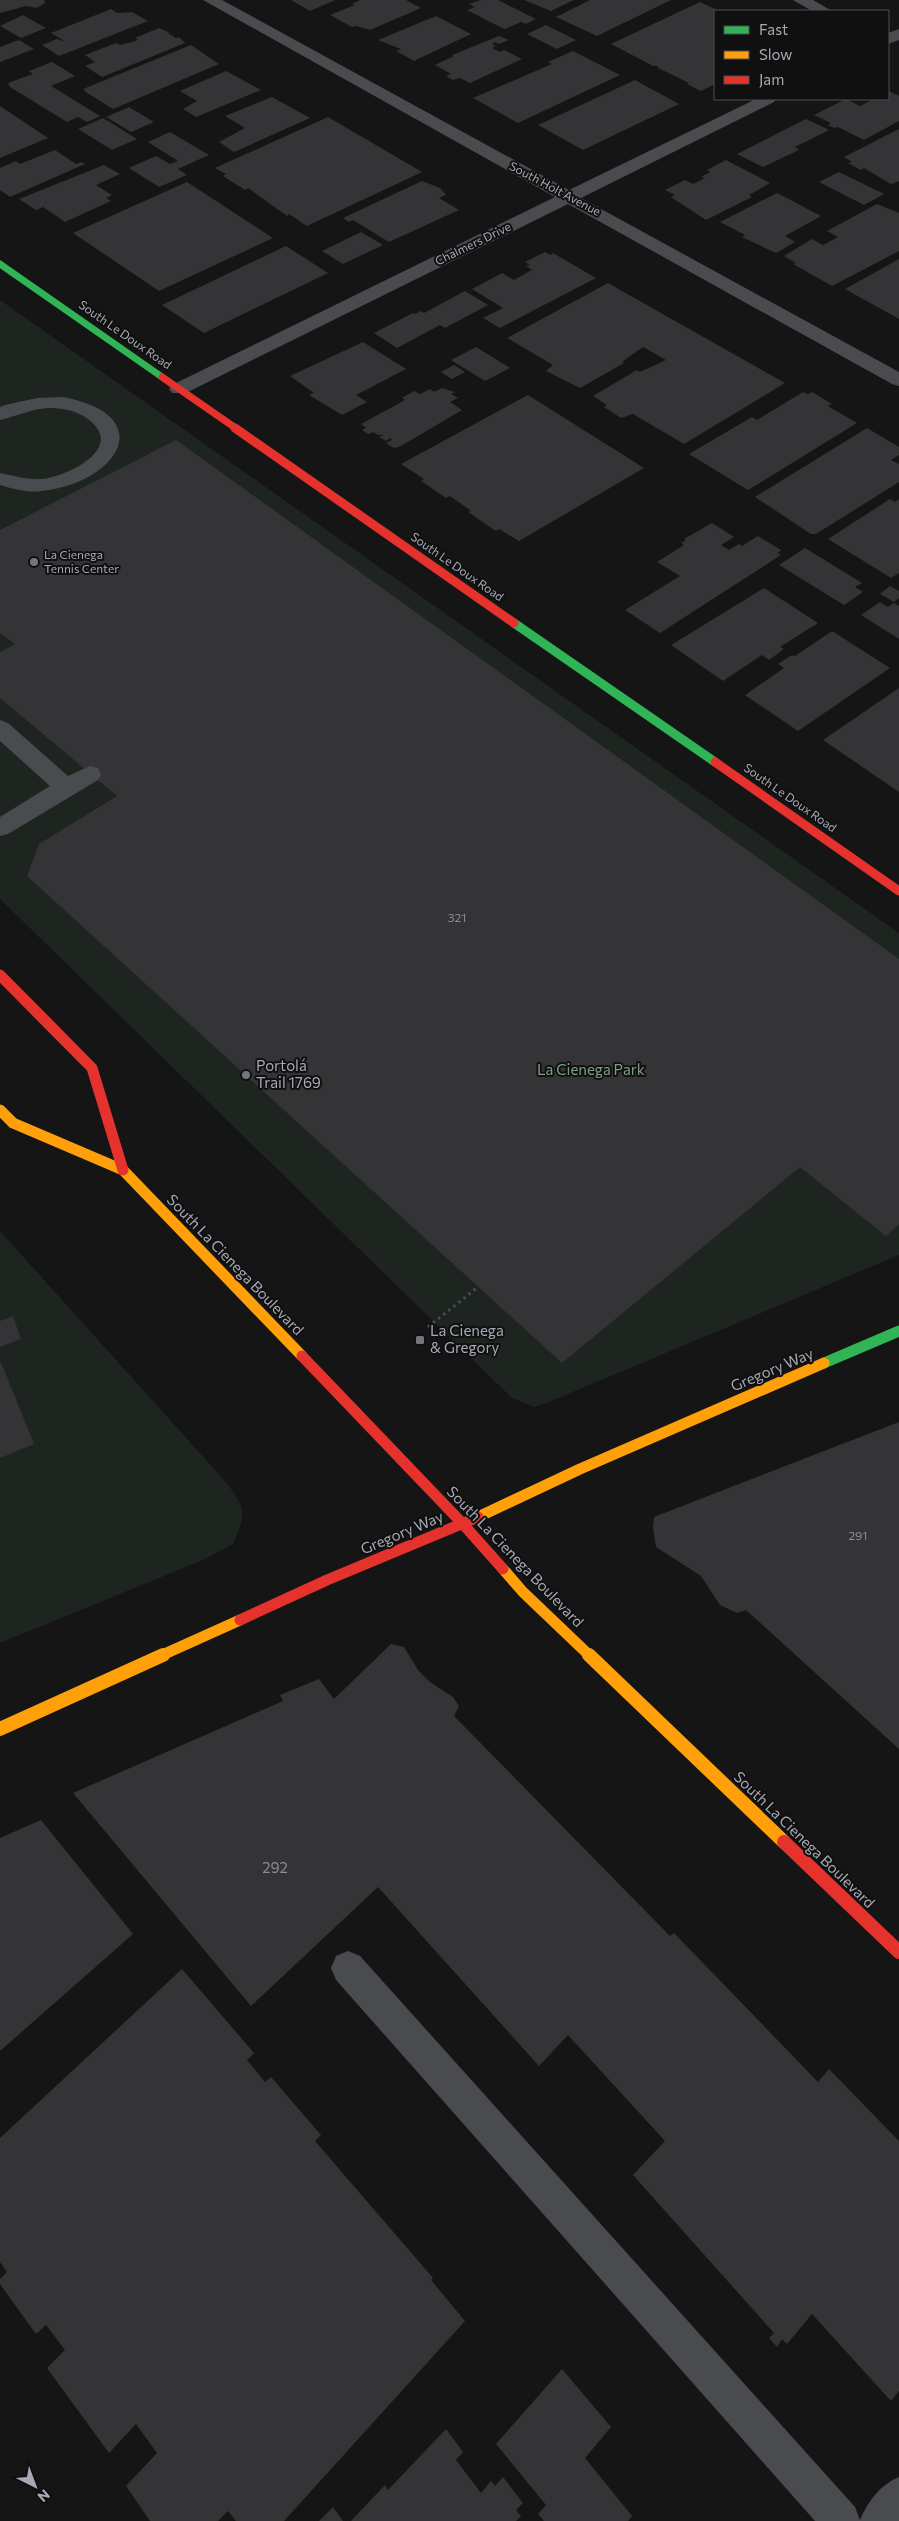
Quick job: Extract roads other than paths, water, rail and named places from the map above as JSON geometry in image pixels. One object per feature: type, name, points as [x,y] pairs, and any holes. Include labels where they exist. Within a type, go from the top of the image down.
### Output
[{"type":"street","name":"South Holt Avenue","points":[[211,0],[899,380]]},
{"type":"street","points":[[801,0],[822,10]]},
{"type":"street","name":"Chalmers Drive","points":[[179,389],[766,100]]},
{"type":"street","name":"South Le Doux Road","points":[[0,264],[899,891]]},
{"type":"street","points":[[0,414],[13,408],[34,404],[56,403],[76,406],[93,413],[105,423],[110,436],[108,449],[99,461],[84,472],[64,481],[40,485],[2,483]]},
{"type":"street","points":[[0,728],[66,787]]},
{"type":"street","points":[[0,828],[90,774]]},
{"type":"street","name":"South La Cienega Boulevard","points":[[0,975],[92,1068],[122,1170]]},
{"type":"street","name":"South La Cienega Boulevard","points":[[0,1110],[13,1123],[122,1170],[463,1524],[523,1592],[899,1952]]},
{"type":"street","name":"Gregory Way","points":[[0,1729],[327,1580],[463,1524],[580,1469],[899,1332]]},
{"type":"street","points":[[348,1968],[841,2521]]},
{"type":"street","points":[[880,2521],[899,2496]]},
{"type":"place","name":"La Cienega Tennis Center","points":[[34,562]]},
{"type":"place","name":"Portolá Trail 1769","points":[[246,1075]]},
{"type":"place","name":"La Cienega & Gregory","points":[[420,1340]]},
{"type":"park label","name":"La Cienega Park","points":[[591,1070]]}]
